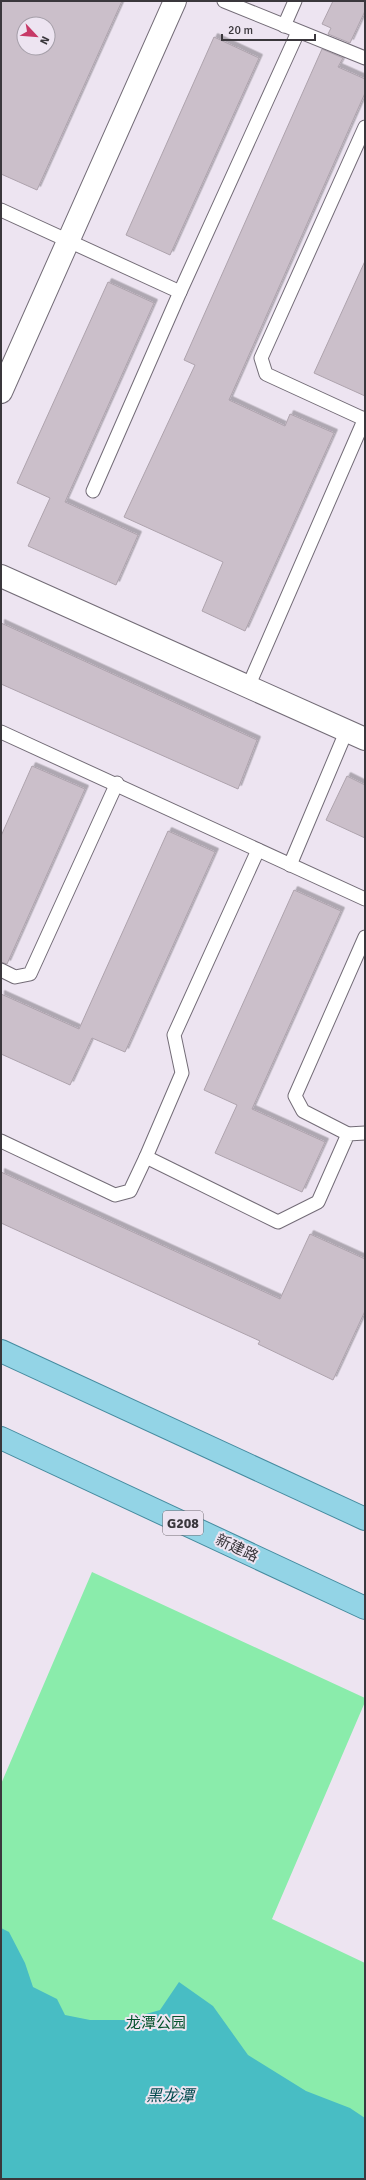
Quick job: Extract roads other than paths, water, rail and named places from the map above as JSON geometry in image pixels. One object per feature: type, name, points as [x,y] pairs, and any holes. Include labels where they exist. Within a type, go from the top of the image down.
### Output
[{"type":"main road","points":[[1,1351],[365,1519]]},
{"type":"main road","name":"新建路","points":[[1,1438],[365,1608]]},
{"type":"street","points":[[1,392],[176,1]]},
{"type":"street","points":[[1,576],[355,735]]},
{"type":"lane","points":[[224,1],[365,58]]},
{"type":"lane","points":[[284,26],[295,1]]},
{"type":"lane","points":[[93,491],[180,292],[298,32]]},
{"type":"lane","points":[[248,687],[365,419],[266,374],[261,358],[365,127]]},
{"type":"lane","points":[[1,210],[180,292]]},
{"type":"lane","points":[[1,732],[365,899]]},
{"type":"lane","points":[[290,865],[355,735]]},
{"type":"lane","points":[[1,970],[15,977],[30,974],[117,784]]},
{"type":"lane","points":[[1,1141],[115,1194],[130,1191],[182,1073],[174,1035],[258,850]]},
{"type":"lane","points":[[365,938],[296,1096],[303,1111],[348,1134],[365,1133]]},
{"type":"lane","points":[[146,1157],[278,1222],[318,1202],[348,1134]]},
{"type":"water","name":"黑龙潭","points":[[1,1928],[9,1932],[25,1963],[33,1987],[57,1999],[65,2015],[90,2020],[125,2020],[160,2010],[179,1982],[213,2006],[248,2055],[306,2091],[350,2108],[365,2118],[365,2179],[1,2179]]},
{"type":"park label","name":"龙潭公园","points":[[156,2023]]}]
